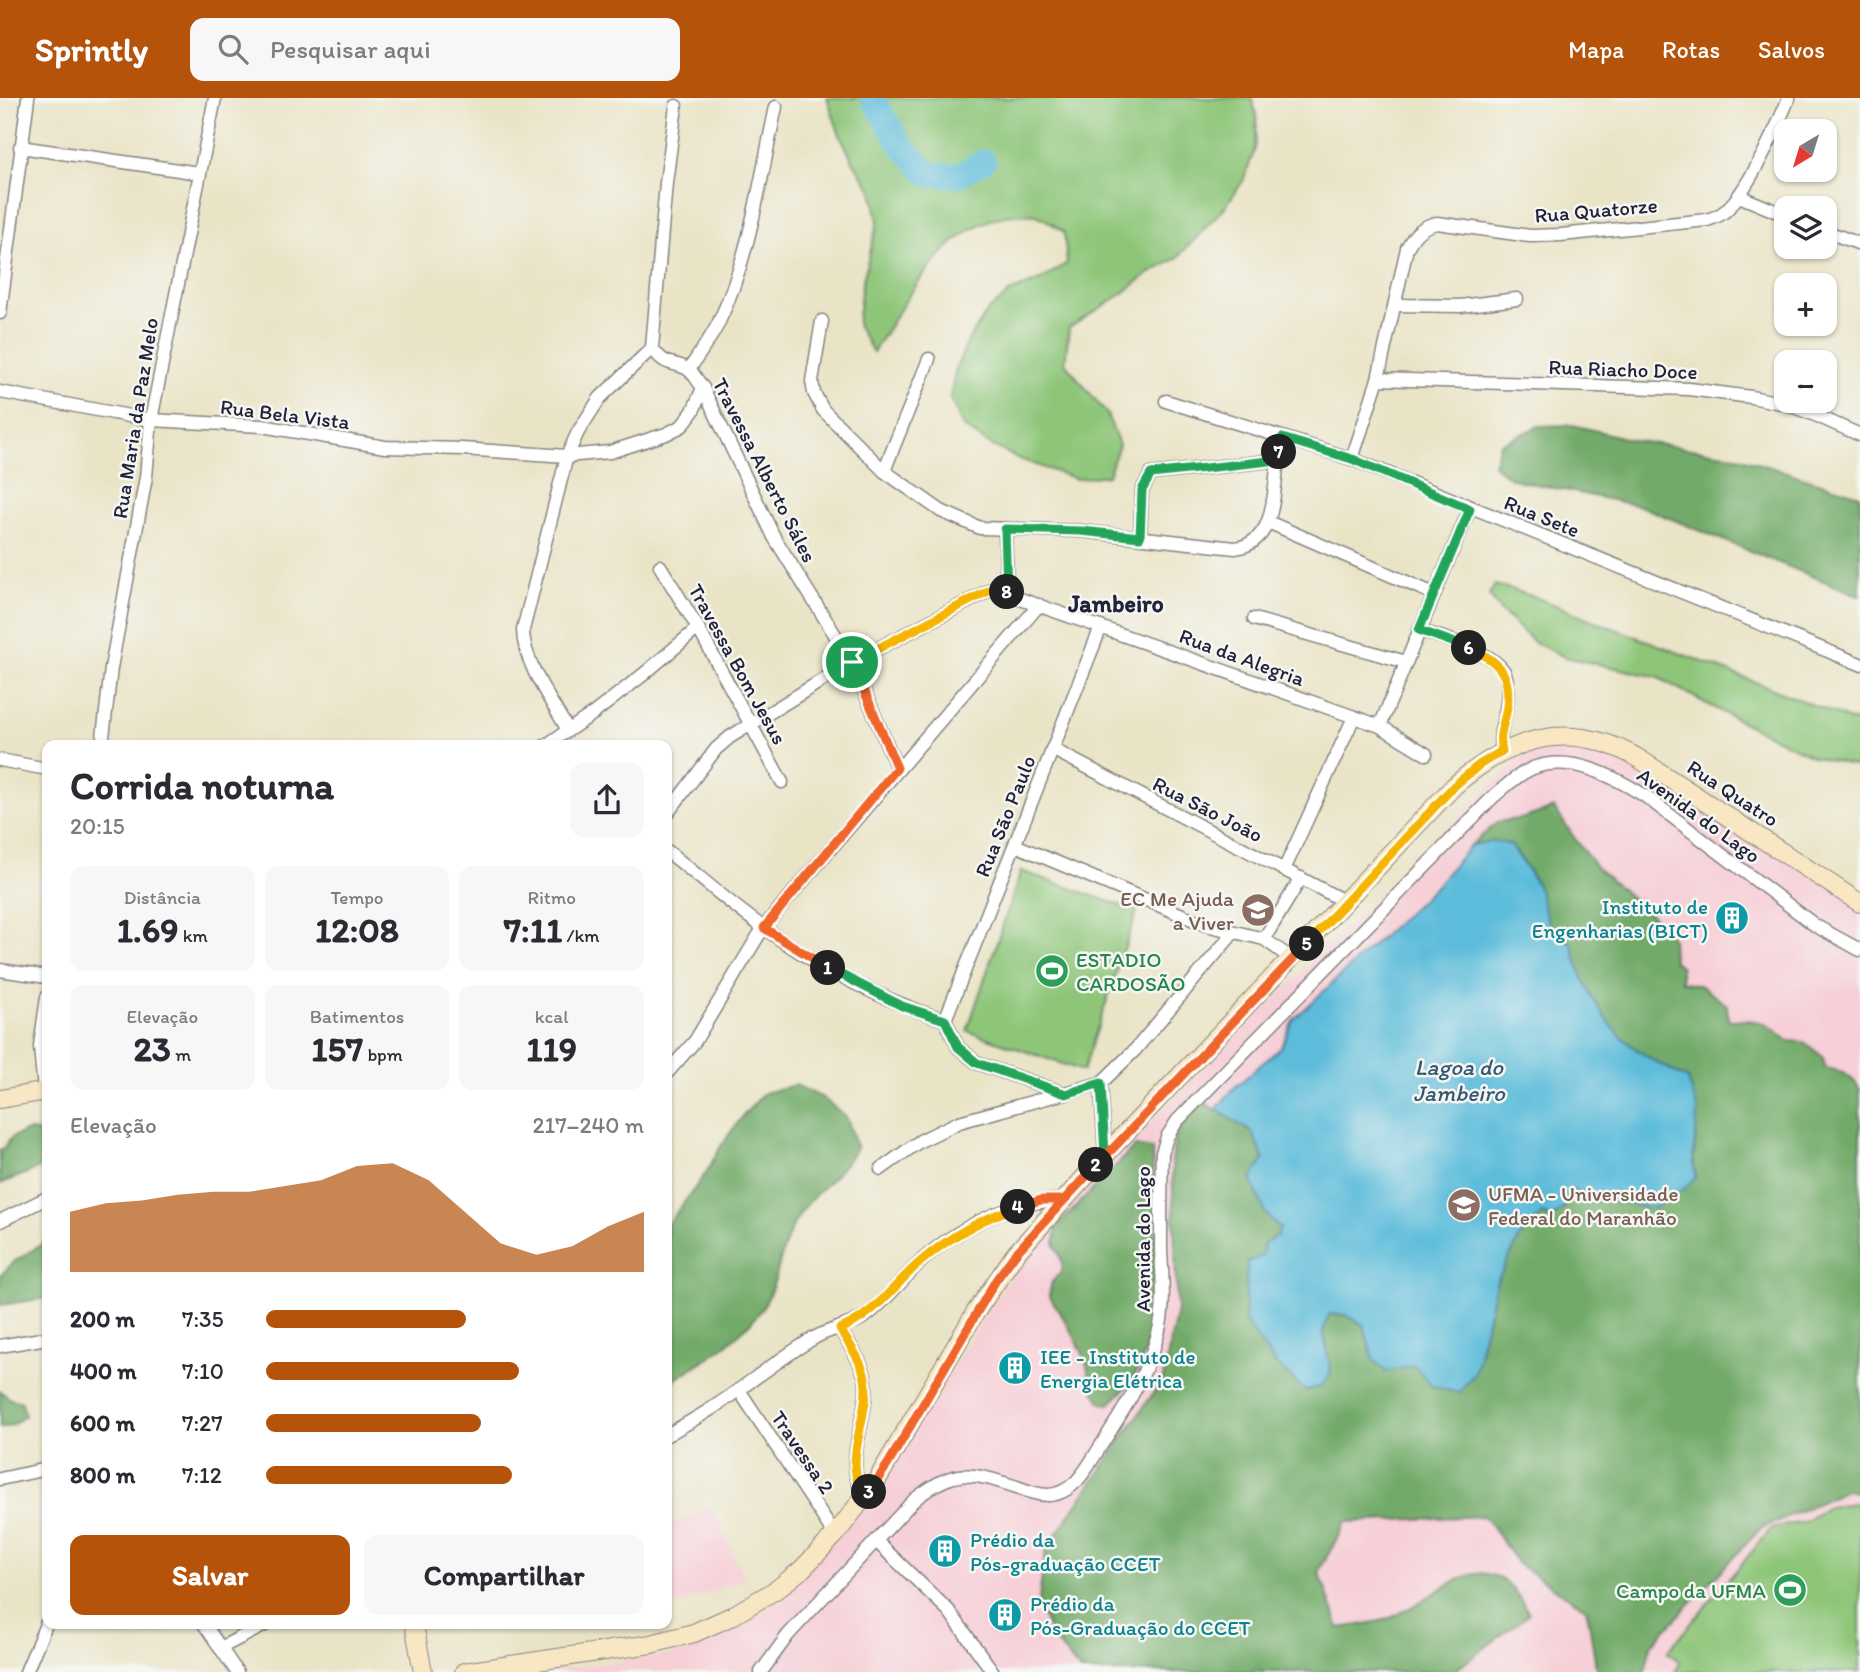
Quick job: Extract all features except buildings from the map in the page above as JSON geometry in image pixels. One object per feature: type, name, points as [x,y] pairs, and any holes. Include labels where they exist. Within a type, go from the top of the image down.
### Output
[{"type":"main road","name":"Rua Quatro","points":[[464,1672],[651,1644],[694,1633],[732,1616],[777,1589],[801,1570],[835,1535],[867,1495],[996,1280],[1016,1253],[1105,1155],[1454,786],[1479,765],[1502,751],[1554,736],[1591,739],[1626,751],[1860,903]]},
{"type":"main road","points":[[0,1099],[42,1092]]},
{"type":"main road","points":[[415,1629],[423,1672]]},
{"type":"street","points":[[0,313],[28,98]]},
{"type":"street","name":"Rua Maria da Paz Melo","points":[[103,740],[111,668],[145,477],[151,420],[215,98]]},
{"type":"street","points":[[1774,211],[1739,196],[1781,117],[1788,98]]},
{"type":"street","points":[[568,730],[529,660],[523,644],[523,630],[567,456],[578,432],[600,398],[652,348],[666,183],[676,106]]},
{"type":"street","points":[[689,370],[717,327],[733,289],[776,107]]},
{"type":"street","points":[[20,147],[198,173]]},
{"type":"street","name":"Rua Quatorze","points":[[1395,305],[1407,248],[1419,230],[1427,225],[1437,223],[1530,236],[1562,235],[1707,220],[1728,209],[1739,196]]},
{"type":"street","points":[[1837,235],[1860,244]]},
{"type":"street","points":[[1352,459],[1378,379],[1395,305],[1460,306],[1517,299]]},
{"type":"street","points":[[822,321],[812,380],[814,393],[823,410],[884,471],[941,510],[980,528],[1081,531],[1235,548],[1247,547],[1261,537],[1268,522],[1282,438]]},
{"type":"street","name":"Travessa Alberto Sáles","points":[[652,348],[669,364],[689,370],[703,388],[774,537],[852,662],[897,768]]},
{"type":"street","points":[[884,471],[929,359]]},
{"type":"street","name":"Rua Riacho Doce","points":[[1378,379],[1689,389],[1786,404],[1860,435]]},
{"type":"street","name":"Rua Bela Vista","points":[[0,393],[151,420],[262,426],[385,447],[567,456],[610,452],[666,434],[682,426],[693,411],[703,388]]},
{"type":"street","name":"Rua Sete","points":[[1166,401],[1352,459],[1470,509],[1860,664]]},
{"type":"street","points":[[1140,537],[1142,490],[1151,474],[1278,460]]},
{"type":"street","points":[[1380,726],[1470,509]]},
{"type":"street","points":[[1268,522],[1434,594]]},
{"type":"street","points":[[1005,529],[1007,593]]},
{"type":"street","name":"Travessa Bom Jesus","points":[[660,566],[698,628],[782,782]]},
{"type":"street","name":"Rua da Alegria","points":[[672,807],[716,749],[730,737],[852,662],[992,589],[1380,726],[1426,754]]},
{"type":"street","points":[[672,1067],[695,1041],[764,928],[897,768],[1039,605]]},
{"type":"street","points":[[1254,619],[1406,662]]},
{"type":"street","name":"Rua São Paulo","points":[[945,1020],[1101,627]]},
{"type":"street","points":[[555,740],[644,674],[698,628]]},
{"type":"street","points":[[1419,630],[1487,655],[1504,672],[1508,692],[1506,714],[1499,739],[1502,751]]},
{"type":"street","points":[[1284,870],[1353,717]]},
{"type":"street","name":"Rua São João","points":[[1052,749],[1346,902]]},
{"type":"street","points":[[0,760],[42,768]]},
{"type":"street","name":"Avenida do Lago","points":[[761,1672],[788,1636],[914,1500],[945,1478],[981,1475],[1046,1495],[1060,1493],[1074,1484],[1121,1415],[1145,1372],[1159,1332],[1163,1300],[1162,1153],[1177,1121],[1493,797],[1521,775],[1544,765],[1567,764],[1616,779],[1645,796],[1816,926],[1860,950]]},
{"type":"street","points":[[1015,845],[1206,925],[1264,939],[1292,959]]},
{"type":"street","points":[[672,855],[764,928],[860,985],[902,1006],[945,1020],[958,1047],[977,1063],[1066,1094]]},
{"type":"street","points":[[1264,939],[1301,878]]},
{"type":"street","points":[[881,1169],[920,1141],[950,1126],[1101,1083],[1135,1050],[1234,932]]},
{"type":"street","points":[[0,970],[42,976]]},
{"type":"street","points":[[42,1032],[42,1061]]},
{"type":"street","points":[[1101,1083],[1105,1155]]},
{"type":"street","points":[[0,1221],[42,1200]]},
{"type":"street","points":[[672,1432],[814,1338],[853,1324],[868,1314],[918,1264],[960,1233],[1014,1208],[1041,1200],[1064,1200]]},
{"type":"street","points":[[840,1329],[865,1379],[854,1472],[860,1489],[867,1495]]},
{"type":"street","points":[[0,1346],[42,1339]]},
{"type":"street","name":"Travessa 2","points":[[739,1390],[835,1535]]},
{"type":"street","points":[[0,1479],[42,1470]]},
{"type":"street","points":[[876,1541],[949,1611],[993,1672]]},
{"type":"street","points":[[26,1672],[44,1629]]},
{"type":"street","points":[[207,1629],[237,1672]]},
{"type":"street","points":[[220,1648],[257,1629]]},
{"type":"shaded area","name":"UFMA - Universidade Federal do Maranhão","points":[[1581,745],[1639,761],[1860,902],[1860,1672],[538,1672],[683,1653],[743,1627],[788,1593],[874,1491],[1026,1251],[1112,1159],[1523,755]]},
{"type":"shaded area","points":[[712,1506],[744,1579],[672,1606],[672,1525]]},
{"type":"green space","points":[[827,98],[1252,98],[1257,118],[1255,149],[1243,181],[1225,207],[1176,259],[1148,274],[1069,328],[1065,363],[1107,414],[1119,445],[1108,475],[1076,479],[1017,458],[963,427],[950,398],[956,368],[969,339],[988,311],[1012,291],[1041,280],[1067,263],[1064,232],[1043,218],[1020,215],[995,218],[972,229],[951,244],[916,286],[873,352],[857,325],[862,284],[878,221],[872,190],[840,135]]},
{"type":"green space","points":[[1573,425],[1637,441],[1732,455],[1860,495],[1860,596],[1640,506],[1512,479],[1494,465],[1500,444],[1539,426]]},
{"type":"green space","points":[[1495,585],[1539,599],[1860,724],[1860,767],[1812,756],[1657,677],[1565,657],[1535,643],[1499,609],[1489,595]]},
{"type":"green space","points":[[1554,808],[1598,869],[1657,920],[1672,938],[1673,960],[1681,967],[1681,981],[1701,986],[1727,1005],[1728,1020],[1746,1020],[1768,1025],[1788,1041],[1804,1042],[1823,1057],[1825,1068],[1846,1074],[1860,1090],[1860,1492],[1846,1490],[1760,1529],[1651,1645],[1645,1672],[1597,1672],[1587,1609],[1518,1564],[1484,1516],[1346,1522],[1319,1571],[1339,1628],[1392,1617],[1466,1577],[1482,1573],[1498,1577],[1514,1590],[1529,1614],[1453,1672],[1081,1672],[1052,1637],[1038,1605],[1046,1549],[1163,1379],[1177,1310],[1172,1162],[1175,1136],[1202,1101],[1253,1133],[1264,1160],[1251,1179],[1266,1214],[1280,1229],[1277,1236],[1264,1244],[1263,1256],[1247,1262],[1245,1321],[1274,1362],[1328,1348],[1323,1331],[1328,1314],[1345,1315],[1364,1325],[1373,1359],[1414,1365],[1432,1386],[1475,1372],[1496,1283],[1520,1237],[1542,1213],[1552,1218],[1564,1208],[1570,1190],[1593,1193],[1616,1202],[1655,1208],[1696,1177],[1693,1158],[1696,1135],[1688,1079],[1639,1051],[1611,1025],[1587,986],[1572,944],[1551,927],[1536,882],[1511,845],[1495,841],[1471,845],[1498,822],[1524,818]]},
{"type":"green space","name":"ESTADIO CARDOSÃO","points":[[1021,871],[1137,911],[1083,1071],[967,1031]]},
{"type":"green space","points":[[795,1085],[823,1098],[847,1118],[857,1148],[799,1215],[790,1232],[768,1297],[754,1319],[731,1341],[672,1382],[672,1218],[706,1173],[722,1144],[764,1093]]},
{"type":"green space","points":[[30,1130],[42,1134],[42,1167],[0,1184],[0,1150],[12,1137]]},
{"type":"green space","points":[[1135,1146],[1152,1149],[1156,1235],[1154,1301],[1143,1358],[1132,1380],[1110,1404],[1102,1403],[1094,1390],[1081,1349],[1049,1295],[1052,1282],[1061,1272],[1062,1261],[1055,1244],[1056,1227]]},
{"type":"green space","points":[[42,1244],[42,1299],[0,1305],[0,1276],[15,1261]]},
{"type":"green space","points":[[0,1391],[11,1399],[22,1402],[25,1416],[10,1426],[0,1428]]},
{"type":"green space","name":"Campo da UFMA","points":[[1860,1502],[1860,1672],[1675,1672],[1680,1662],[1667,1652],[1772,1528],[1804,1522],[1828,1507]]},
{"type":"water","name":"Lagoa do Jambeiro","points":[[1495,841],[1511,845],[1529,871],[1551,926],[1572,944],[1587,986],[1611,1025],[1638,1051],[1688,1079],[1698,1111],[1693,1158],[1696,1177],[1685,1189],[1664,1198],[1655,1208],[1616,1202],[1593,1193],[1571,1190],[1564,1208],[1552,1218],[1542,1214],[1520,1237],[1496,1283],[1475,1372],[1459,1393],[1432,1386],[1414,1365],[1386,1372],[1373,1359],[1364,1325],[1345,1315],[1329,1314],[1323,1331],[1331,1373],[1322,1386],[1306,1391],[1274,1362],[1245,1321],[1247,1262],[1262,1256],[1264,1244],[1277,1236],[1280,1229],[1266,1214],[1251,1179],[1264,1160],[1253,1133],[1216,1109],[1233,1089],[1281,1047],[1293,1020],[1434,888],[1471,845]]},
{"type":"waterway","points":[[872,98],[902,146],[928,174],[957,176],[984,161]]},
{"type":"place","name":"EC Me Ajuda a Viver","points":[[1258,910]]},
{"type":"place","name":"Instituto de Engenharias (BICT)","points":[[1732,918]]},
{"type":"place","name":"ESTADIO CARDOSÃO","points":[[1052,971]]},
{"type":"place","name":"UFMA - Universidade Federal do Maranhão","points":[[1464,1205]]},
{"type":"place","name":"IEE - Instituto de Energia Elétrica","points":[[1015,1368]]},
{"type":"place","name":"Prédio da Pós-graduação CCET","points":[[945,1551]]},
{"type":"place","name":"Campo da UFMA","points":[[1790,1590]]},
{"type":"place","name":"Prédio da Pós-Graduação do CCET","points":[[1005,1615]]},
{"type":"district","name":"Jambeiro","points":[[1116,603]]},
{"type":"route","points":[[852,662],[897,768],[764,928],[860,985],[902,1006],[945,1020],[958,1047],[977,1063],[1066,1094],[1101,1083],[1105,1155],[1016,1253],[996,1280],[867,1495],[860,1489],[854,1472],[865,1398],[865,1379],[840,1329],[868,1314],[918,1264],[960,1233],[1014,1208],[1041,1200],[1064,1200],[1105,1155],[1454,786],[1479,765],[1502,751],[1499,739],[1506,714],[1508,692],[1504,672],[1487,655],[1419,630],[1470,509],[1352,459],[1282,438],[1278,460],[1151,474],[1142,490],[1140,537],[1081,531],[1005,529],[1007,593],[992,589],[852,662]]}]
